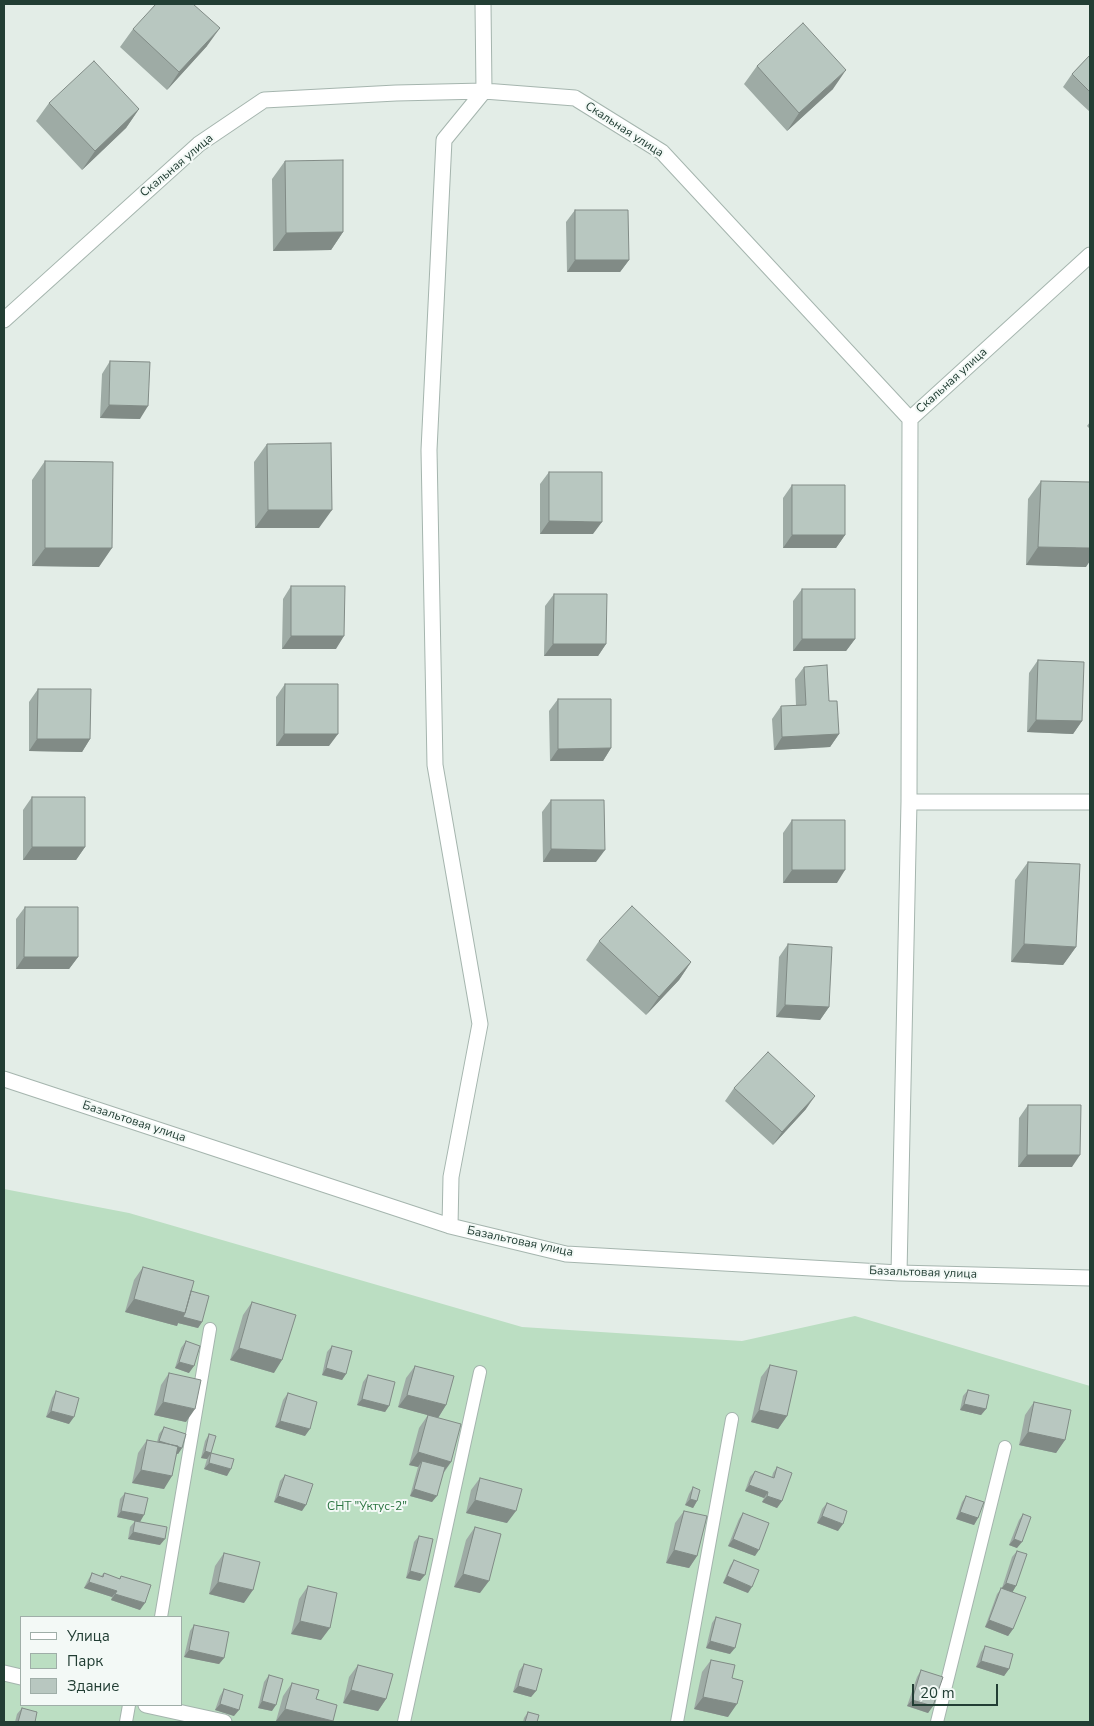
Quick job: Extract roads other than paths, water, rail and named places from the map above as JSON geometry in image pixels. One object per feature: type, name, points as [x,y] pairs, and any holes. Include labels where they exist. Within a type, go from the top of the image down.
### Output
[{"type":"street","points":[[450,1226],[451,1177],[480,1024],[435,765],[430,450],[444,140],[484,91],[483,4]]},
{"type":"street","name":"Скальная улица","points":[[4,320],[199,144],[264,100],[396,93],[484,91],[575,98],[662,152],[910,419],[1090,255]]},
{"type":"street","points":[[899,1273],[908,802],[910,419]]},
{"type":"street","points":[[908,802],[1090,802]]},
{"type":"street","name":"Базальтовая улица","points":[[4,1079],[450,1226],[566,1254],[899,1273],[1090,1278]]},
{"type":"street","points":[[4,1673],[20,1677]]},
{"type":"street","points":[[151,1706],[224,1722]]},
{"type":"lane","points":[[161,1616],[210,1329]]},
{"type":"lane","points":[[404,1722],[480,1372]]},
{"type":"lane","points":[[677,1722],[732,1419]]},
{"type":"lane","points":[[937,1722],[1005,1447]]},
{"type":"lane","points":[[126,1722],[129,1706]]},
{"type":"park label","name":"СНТ \"Уктус-2\"","points":[[367,1507]]}]
